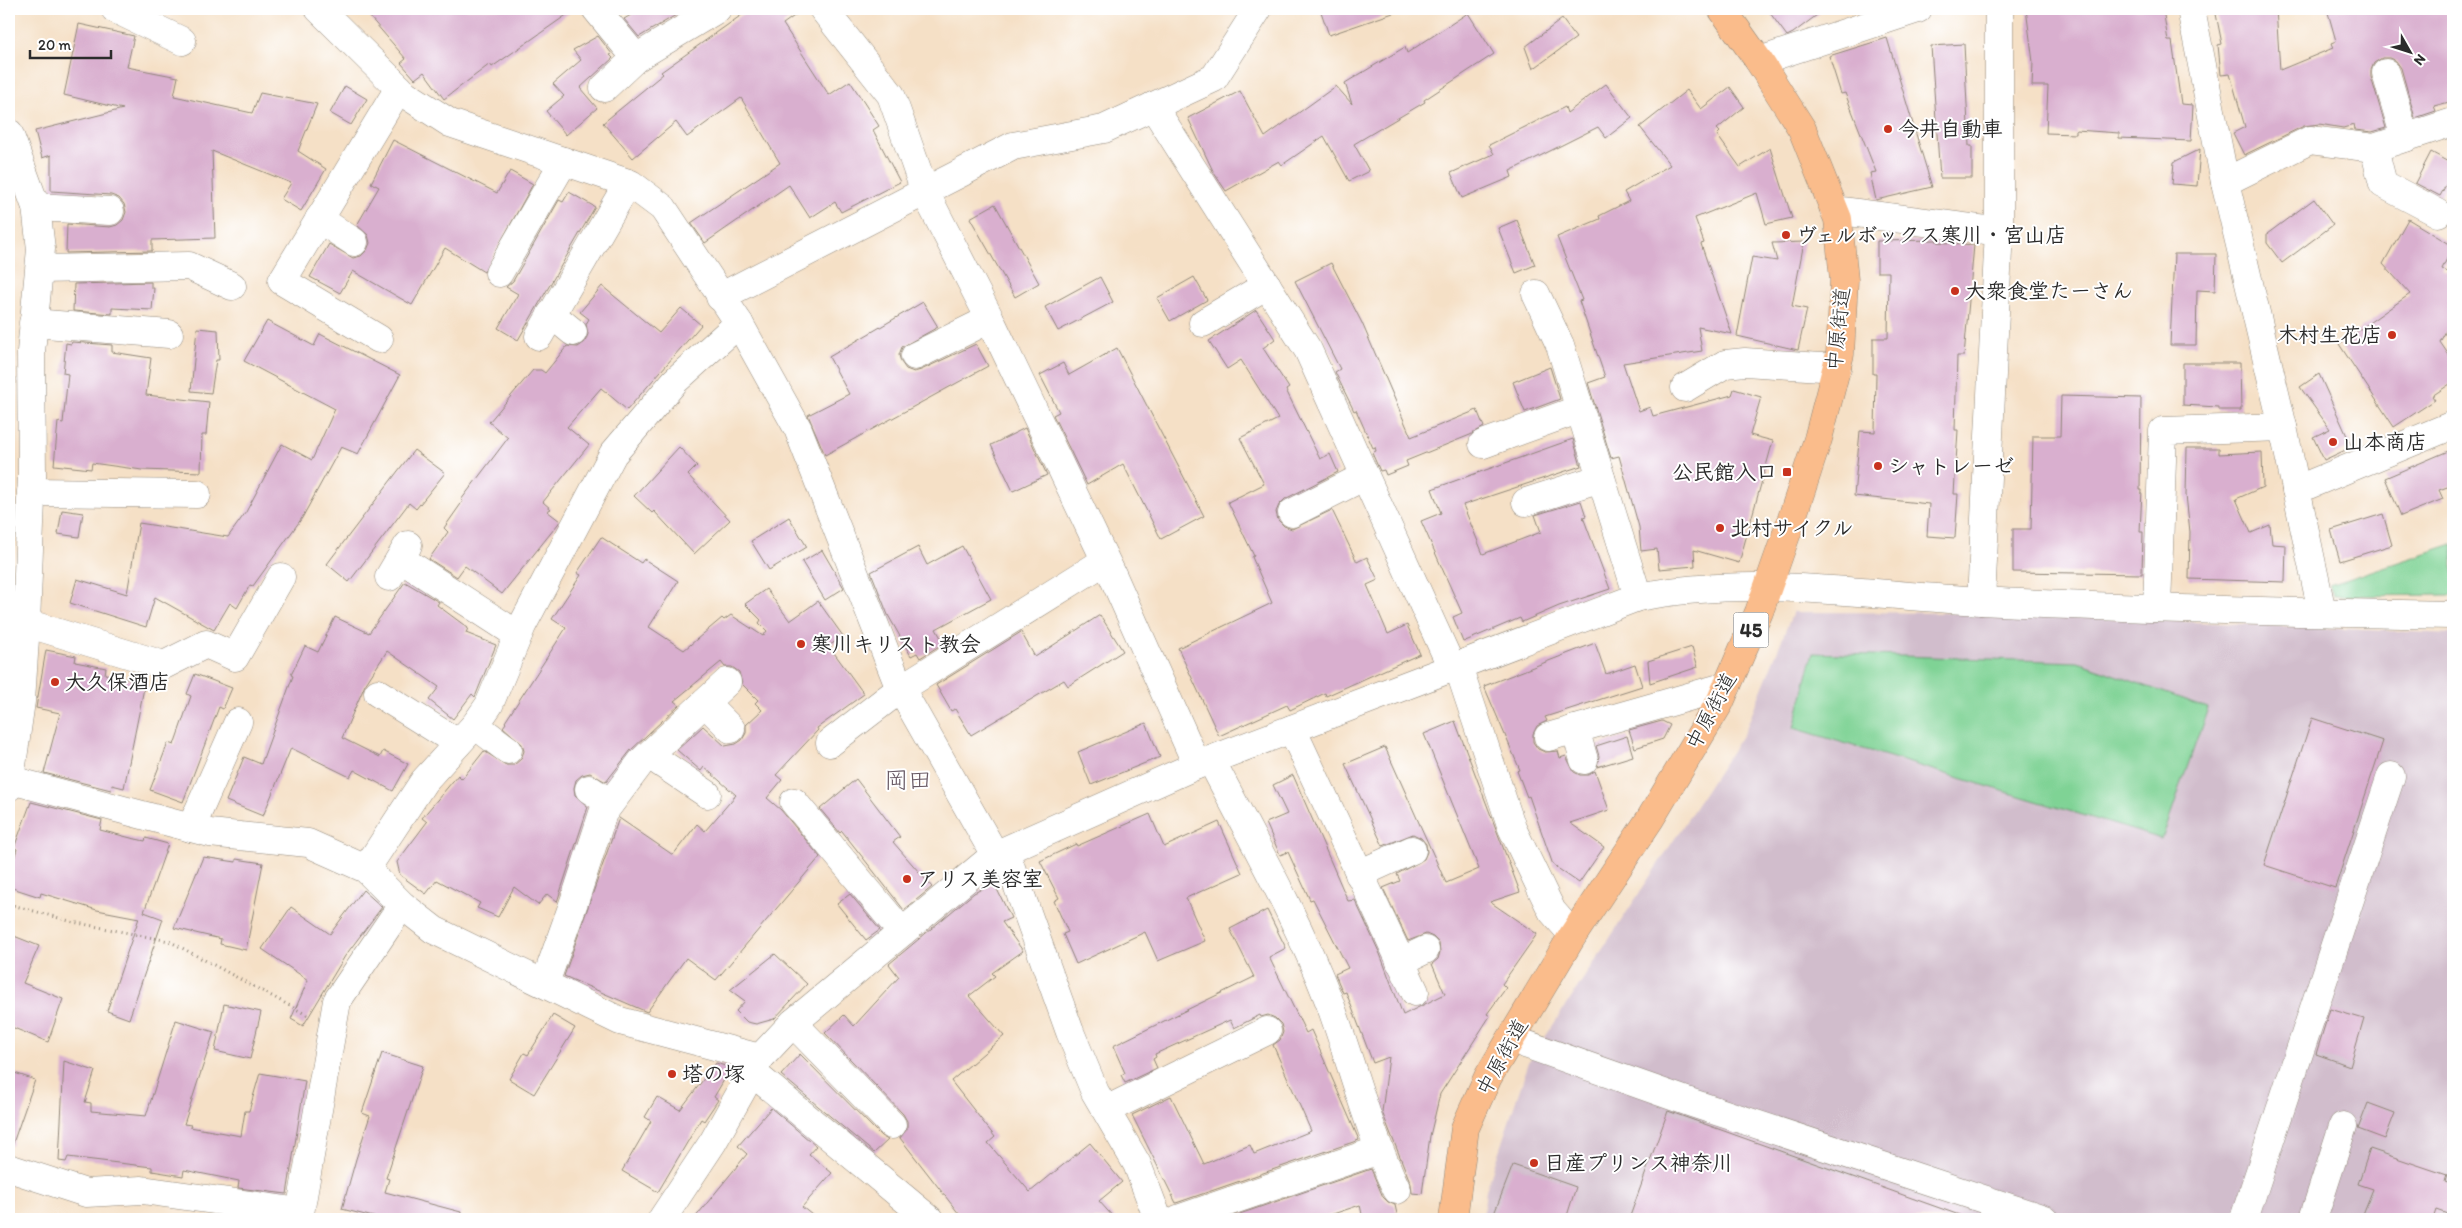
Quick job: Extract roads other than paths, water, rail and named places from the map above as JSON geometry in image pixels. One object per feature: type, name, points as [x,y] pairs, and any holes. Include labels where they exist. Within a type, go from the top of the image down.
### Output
[{"type":"main road","name":"中原街道","points":[[1453,1219],[1465,1128],[1488,1077],[1573,935],[1650,818],[1720,702],[1768,588],[1818,439],[1840,354],[1844,280],[1838,219],[1802,130],[1759,61],[1722,9]]},
{"type":"street","points":[[115,9],[182,41]]},
{"type":"street","points":[[319,9],[399,88],[450,124],[628,183],[663,208],[739,324],[798,429],[900,689],[1000,853],[1095,1092],[1137,1164],[1158,1219]]},
{"type":"street","points":[[596,9],[636,58]]},
{"type":"street","points":[[604,88],[636,58],[717,9]]},
{"type":"street","points":[[720,297],[1013,146],[1104,129],[1214,78],[1258,9]]},
{"type":"street","points":[[1759,61],[1918,9]]},
{"type":"street","points":[[1981,601],[1998,230],[1999,9]]},
{"type":"street","points":[[2191,9],[2225,182],[2283,427],[2322,612]]},
{"type":"street","points":[[834,13],[891,95],[925,192],[990,319],[1105,561],[1204,762],[1303,942],[1328,1001],[1379,1150],[1397,1190]]},
{"type":"street","points":[[2386,73],[2405,138]]},
{"type":"street","points":[[380,339],[282,281],[399,88]]},
{"type":"street","points":[[1153,106],[1308,350],[1455,667],[1512,845],[1552,911],[1573,935]]},
{"type":"street","points":[[2225,182],[2310,140],[2374,148],[2453,122]]},
{"type":"street","points":[[9,133],[36,207],[41,249],[41,269],[33,323],[20,348],[31,492],[10,783],[210,834],[308,843],[366,869],[402,906],[434,930],[620,1021],[756,1066],[929,1219]]},
{"type":"street","points":[[2374,148],[2383,184],[2438,213]]},
{"type":"street","points":[[499,273],[564,161]]},
{"type":"street","points":[[573,332],[545,325],[628,183]]},
{"type":"street","points":[[36,207],[110,210]]},
{"type":"street","points":[[1834,210],[1998,230]]},
{"type":"street","points":[[319,219],[354,242]]},
{"type":"street","points":[[41,269],[189,266],[232,286]]},
{"type":"street","points":[[1203,324],[1267,285]]},
{"type":"street","points":[[1536,294],[1560,345],[1638,597]]},
{"type":"street","points":[[915,356],[990,319]]},
{"type":"street","points":[[33,323],[169,335]]},
{"type":"street","points":[[366,869],[424,780],[467,734],[489,705],[518,635],[613,454],[675,381],[739,324]]},
{"type":"street","points":[[1685,388],[1725,364],[1745,362],[1836,368]]},
{"type":"street","points":[[1483,444],[1580,409]]},
{"type":"street","points":[[2296,490],[2453,425]]},
{"type":"street","points":[[2157,608],[2163,431],[2283,427]]},
{"type":"street","points":[[1292,512],[1365,476]]},
{"type":"street","points":[[1526,502],[1601,478]]},
{"type":"street","points":[[31,492],[197,494]]},
{"type":"street","points":[[389,577],[408,545],[402,559],[518,635]]},
{"type":"street","points":[[830,743],[900,689],[1105,561]]},
{"type":"street","points":[[20,637],[164,665],[206,644],[235,657],[281,577]]},
{"type":"street","points":[[662,1219],[713,1142],[756,1066],[793,1024],[902,932],[1000,853],[1204,762],[1638,597],[1676,590],[1745,586],[1981,601],[2157,608],[2453,615]]},
{"type":"street","points":[[545,983],[603,813],[600,796],[649,755],[727,682]]},
{"type":"street","points":[[1548,737],[1727,686]]},
{"type":"street","points":[[378,693],[467,734],[508,750]]},
{"type":"street","points":[[705,703],[731,729]]},
{"type":"street","points":[[191,828],[238,722]]},
{"type":"street","points":[[1292,729],[1415,992]]},
{"type":"street","points":[[1575,729],[1584,760]]},
{"type":"street","points":[[649,755],[707,794]]},
{"type":"street","points":[[2244,1219],[2390,776]]},
{"type":"street","points":[[794,802],[902,932]]},
{"type":"street","points":[[1359,874],[1412,850]]},
{"type":"street","points":[[9,1168],[86,1193],[142,1190],[299,1216],[337,1001],[402,906]]},
{"type":"street","points":[[1400,962],[1425,950]]},
{"type":"street","points":[[793,1024],[892,1125]]},
{"type":"street","points":[[1106,1110],[1267,1031]]},
{"type":"street","points":[[1511,1039],[1692,1103],[2044,1219]]},
{"type":"street","points":[[2313,1219],[2343,1126]]},
{"type":"street","points":[[1178,1219],[1379,1150]]},
{"type":"place","name":"今井自動車","points":[[1888,129]]},
{"type":"place","name":"ヴェルボックス寒川・宮山店","points":[[1786,235]]},
{"type":"place","name":"大衆食堂たーさん","points":[[1955,291]]},
{"type":"place","name":"木村生花店","points":[[2392,335]]},
{"type":"place","name":"山本商店","points":[[2333,442]]},
{"type":"place","name":"シャトレーゼ","points":[[1878,466]]},
{"type":"place","name":"公民館入口","points":[[1787,472]]},
{"type":"place","name":"北村サイクル","points":[[1720,528]]},
{"type":"place","name":"寒川キリスト教会","points":[[801,644]]},
{"type":"place","name":"大久保酒店","points":[[55,682]]},
{"type":"place","name":"アリス美容室","points":[[907,879]]},
{"type":"place","name":"塔の塚","points":[[672,1074]]},
{"type":"place","name":"日産プリンス神奈川","points":[[1534,1163]]},
{"type":"district","name":"岡田","points":[[908,780]]}]
